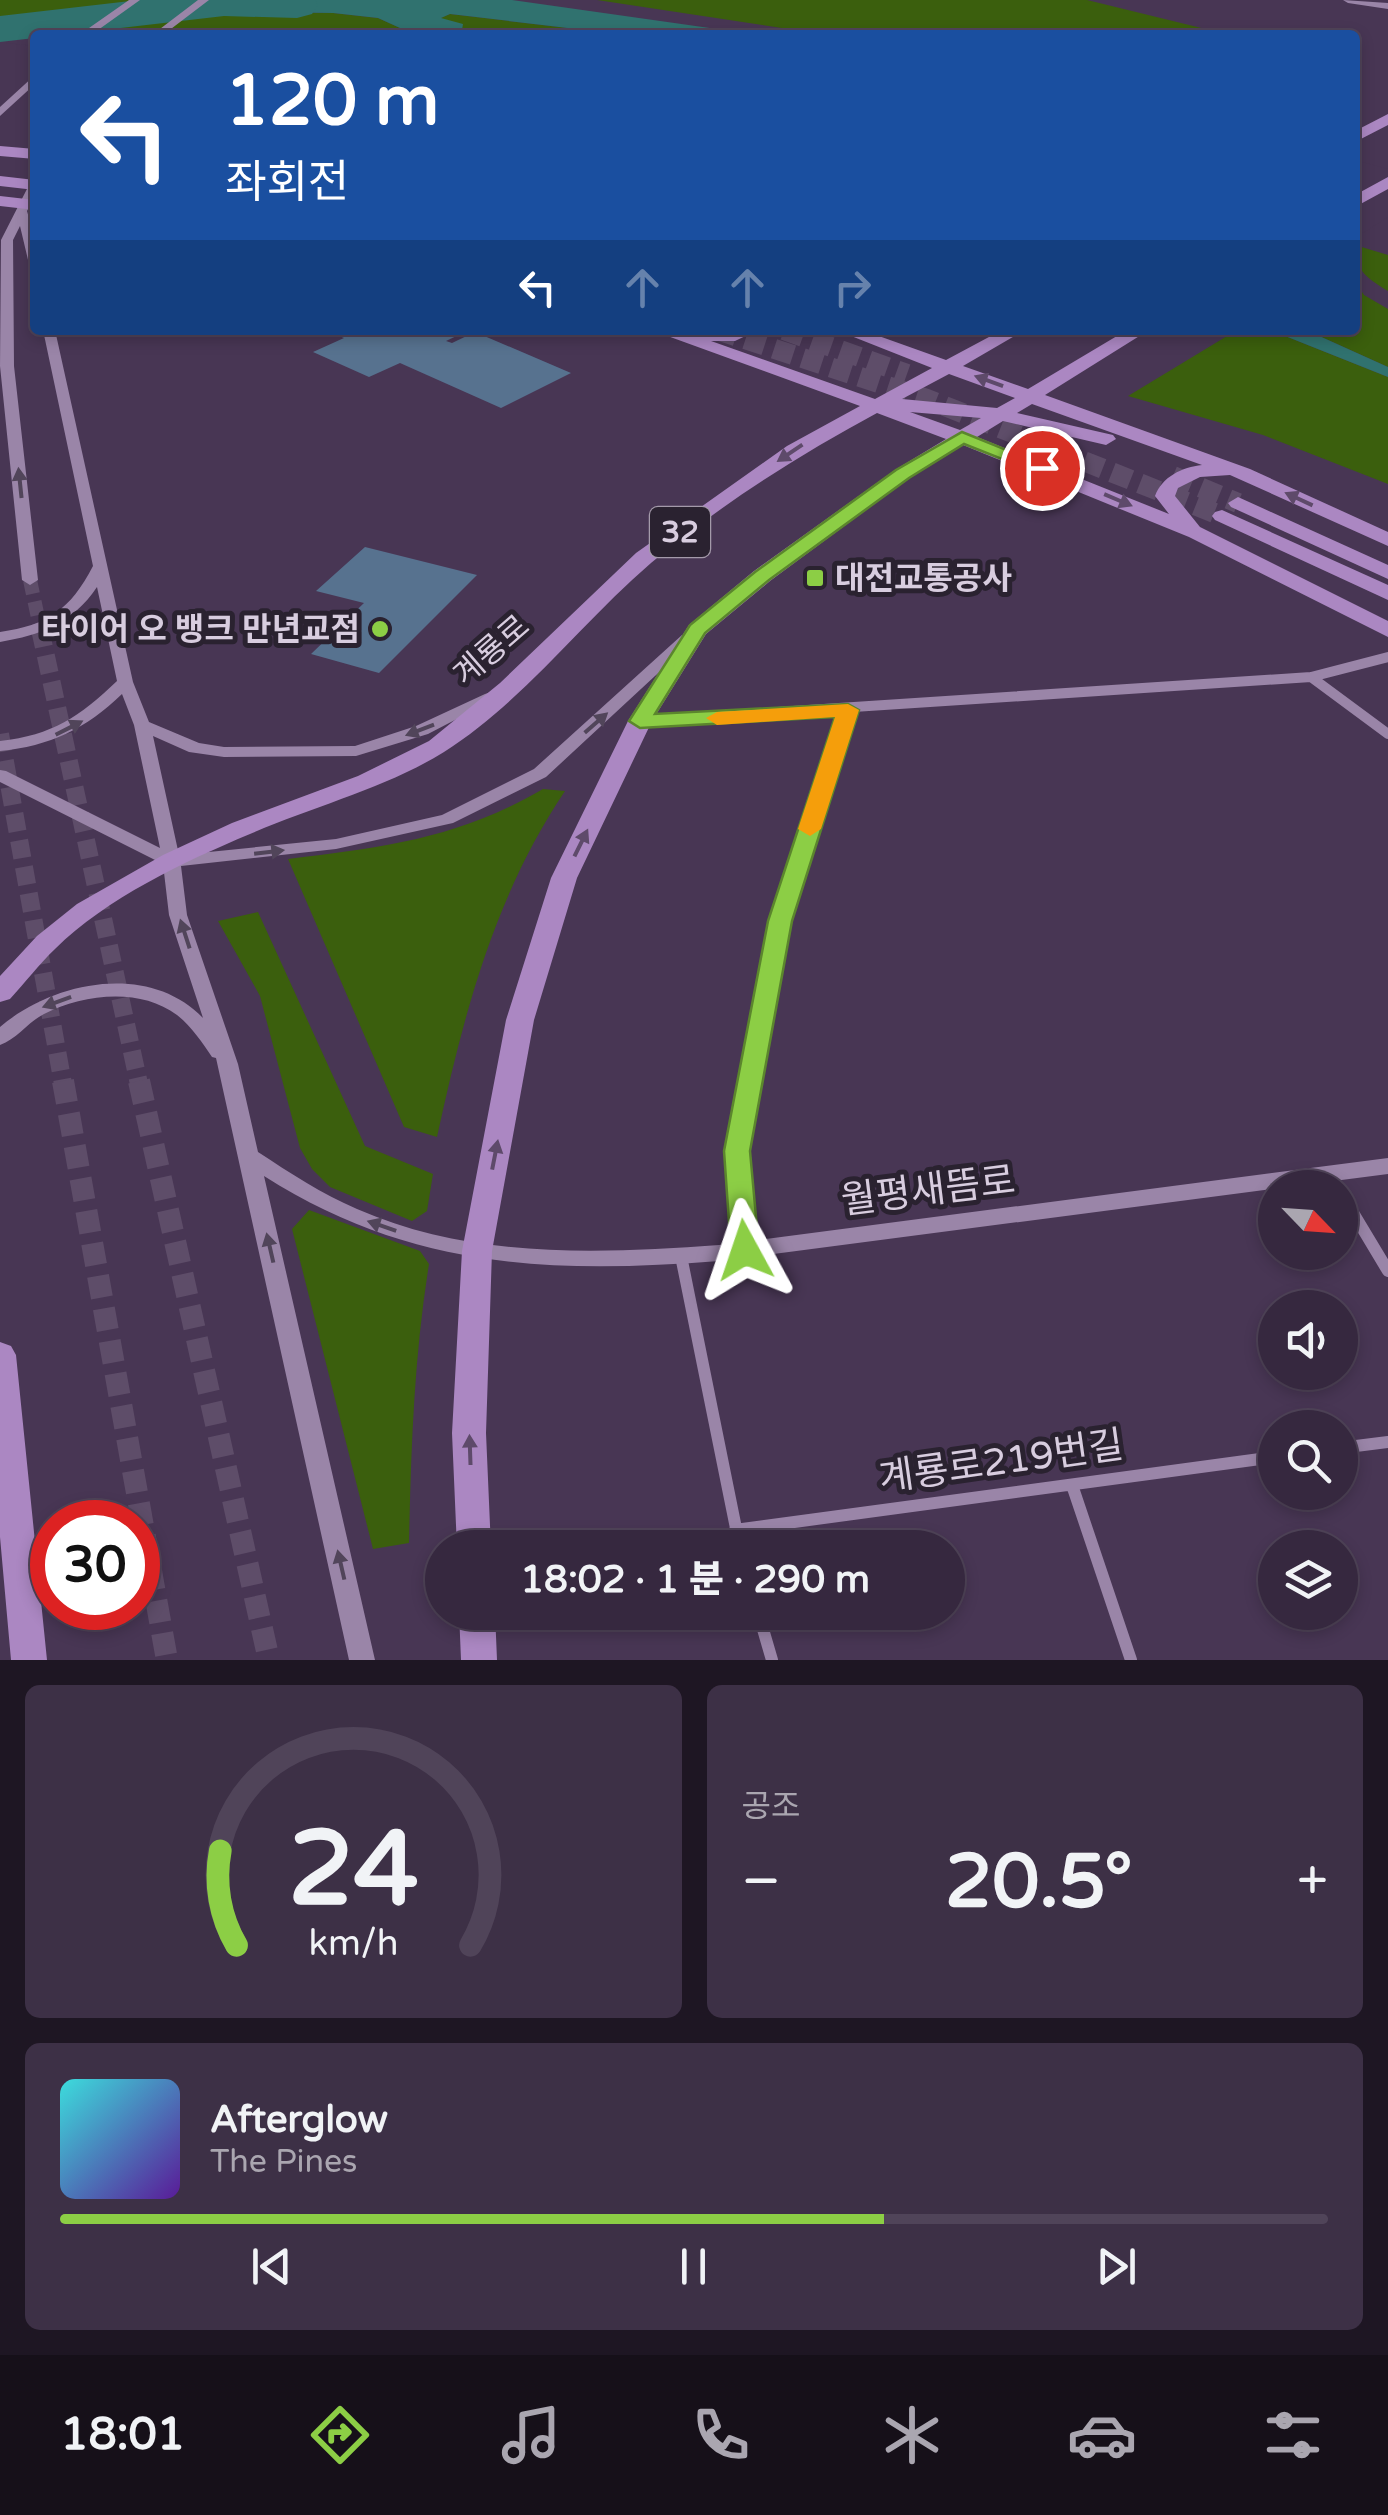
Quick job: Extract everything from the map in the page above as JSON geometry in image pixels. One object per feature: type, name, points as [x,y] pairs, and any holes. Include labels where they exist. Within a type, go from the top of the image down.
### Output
[{"type":"main road","points":[[1348,0],[1388,6]]},
{"type":"main road","points":[[1360,135],[1388,119]]},
{"type":"main road","points":[[0,151],[30,154]]},
{"type":"main road","points":[[0,170],[30,173]]},
{"type":"main road","points":[[0,181],[30,184]]},
{"type":"main road","points":[[1360,199],[1388,182]]},
{"type":"main road","points":[[0,201],[29,209]]},
{"type":"main road","points":[[676,335],[962,437],[1196,533],[1388,630]]},
{"type":"main road","points":[[692,335],[737,335]]},
{"type":"main road","points":[[859,335],[1243,474],[1388,540]]},
{"type":"main road","name":"계룡로","points":[[0,993],[46,942],[86,910],[172,860],[240,828],[367,781],[437,746],[508,688],[644,558],[794,450],[1007,335]]},
{"type":"main road","points":[[473,1530],[469,1433],[476,1251],[520,1020],[564,878],[640,721],[697,630],[777,564],[902,474],[1132,335]]},
{"type":"main road","points":[[874,405],[994,413],[1243,474]]},
{"type":"main road","points":[[1196,533],[1165,496],[1169,485],[1196,470],[1243,474]]},
{"type":"main road","points":[[1388,574],[1230,509],[1388,593]]},
{"type":"main road","points":[[0,1356],[29,1660]]},
{"type":"main road","points":[[478,1630],[479,1660]]},
{"type":"street","points":[[91,30],[135,0]]},
{"type":"street","points":[[164,30],[204,0]]},
{"type":"street","points":[[0,113],[30,83]]},
{"type":"street","points":[[29,209],[7,240],[7,366],[30,580]]},
{"type":"street","points":[[50,335],[125,682],[142,725],[172,860],[178,915],[228,1064],[362,1660]]},
{"type":"street","points":[[0,637],[40,629],[64,618],[90,591],[100,568]]},
{"type":"street","points":[[0,774],[172,860],[336,844],[447,820],[540,773],[697,630]]},
{"type":"street","points":[[640,721],[1312,677],[1388,656]]},
{"type":"street","points":[[1312,677],[1388,734]]},
{"type":"street","points":[[0,746],[39,743],[89,718],[125,682]]},
{"type":"street","points":[[142,725],[196,748],[224,752],[356,750],[422,730],[508,688]]},
{"type":"street","points":[[745,1250],[737,1151],[780,921],[848,710]]},
{"type":"street","points":[[0,1038],[36,1010],[63,999],[126,991],[162,998],[180,1007],[228,1064]]},
{"type":"street","name":"월평새뜸로","points":[[250,1157],[354,1217],[418,1238],[476,1251],[579,1262],[745,1250],[1258,1193]]},
{"type":"street","name":"월평새뜸로","points":[[1358,1176],[1388,1166]]},
{"type":"street","points":[[1358,1221],[1388,1271]]},
{"type":"street","points":[[681,1256],[735,1530]]},
{"type":"street","points":[[1358,1446],[1388,1442]]},
{"type":"street","name":"계룡로219번길","points":[[735,1530],[1258,1459]]},
{"type":"street","points":[[1072,1484],[1131,1660]]},
{"type":"street","points":[[763,1630],[772,1660]]},
{"type":"green space","points":[[0,0],[139,0],[254,12],[378,18],[404,30],[64,30],[0,23]]},
{"type":"green space","points":[[597,0],[1087,0],[1210,30],[795,30]]},
{"type":"green space","points":[[450,14],[585,30],[466,30],[440,18]]},
{"type":"green space","points":[[1360,247],[1388,255],[1388,291],[1374,282],[1364,273]]},
{"type":"green space","points":[[1360,289],[1388,309],[1388,367],[1317,335],[1360,335]]},
{"type":"green space","points":[[1229,335],[1283,335],[1388,377],[1388,484],[1263,435],[1128,396]]},
{"type":"green space","points":[[543,789],[565,791],[519,872],[484,957],[437,1137],[404,1127],[288,859],[388,845],[450,830]]},
{"type":"green space","points":[[258,912],[365,1146],[433,1174],[427,1211],[412,1221],[330,1187],[312,1169],[300,1148],[260,996],[218,921]]},
{"type":"green space","points":[[309,1210],[420,1251],[429,1264],[417,1368],[409,1543],[373,1549],[292,1229]]},
{"type":"shaded area","points":[[139,0],[512,0],[724,30],[585,30],[450,14],[441,18],[463,24],[462,30],[404,30],[378,18],[254,12]]},
{"type":"shaded area","points":[[1283,335],[1317,335],[1388,367],[1388,377]]},
{"type":"pier","points":[[134,0],[252,0],[231,15],[138,5]]},
{"type":"pier","points":[[39,20],[110,30],[30,30],[30,45],[6,43]]},
{"type":"pier","points":[[1360,161],[1388,169],[1388,217],[1360,235]]},
{"type":"building","points":[[337,335],[459,335],[446,341],[452,343],[469,335],[482,335],[571,373],[501,408],[400,363],[369,377],[313,352],[344,338]]},
{"type":"building","name":"타이어 오 뱅크 만년교점","points":[[365,547],[477,575],[379,673],[311,654],[364,603],[316,591]]},
{"type":"waterway","points":[[0,29],[224,3],[297,5]]},
{"type":"tunnel","points":[[732,335],[927,399],[1222,516]]},
{"type":"tunnel","points":[[798,335],[907,374]]},
{"type":"tunnel","points":[[1173,476],[1238,503]]},
{"type":"tunnel","points":[[30,580],[41,632]]},
{"type":"tunnel","points":[[40,629],[139,1084]]},
{"type":"tunnel","points":[[0,734],[63,1084]]},
{"type":"tunnel","points":[[63,1081],[167,1660]]},
{"type":"tunnel","points":[[139,1081],[269,1660]]},
{"type":"slow traffic","points":[[717,718],[848,710],[810,829]]},
{"type":"place","name":"대전교통공사","points":[[815,578]]},
{"type":"place","name":"타이어 오 뱅크 만년교점","points":[[380,629]]},
{"type":"route","points":[[745,1250],[737,1151],[780,921],[848,710],[640,721],[697,630],[762,576],[902,474],[962,437],[1042,468]]}]
